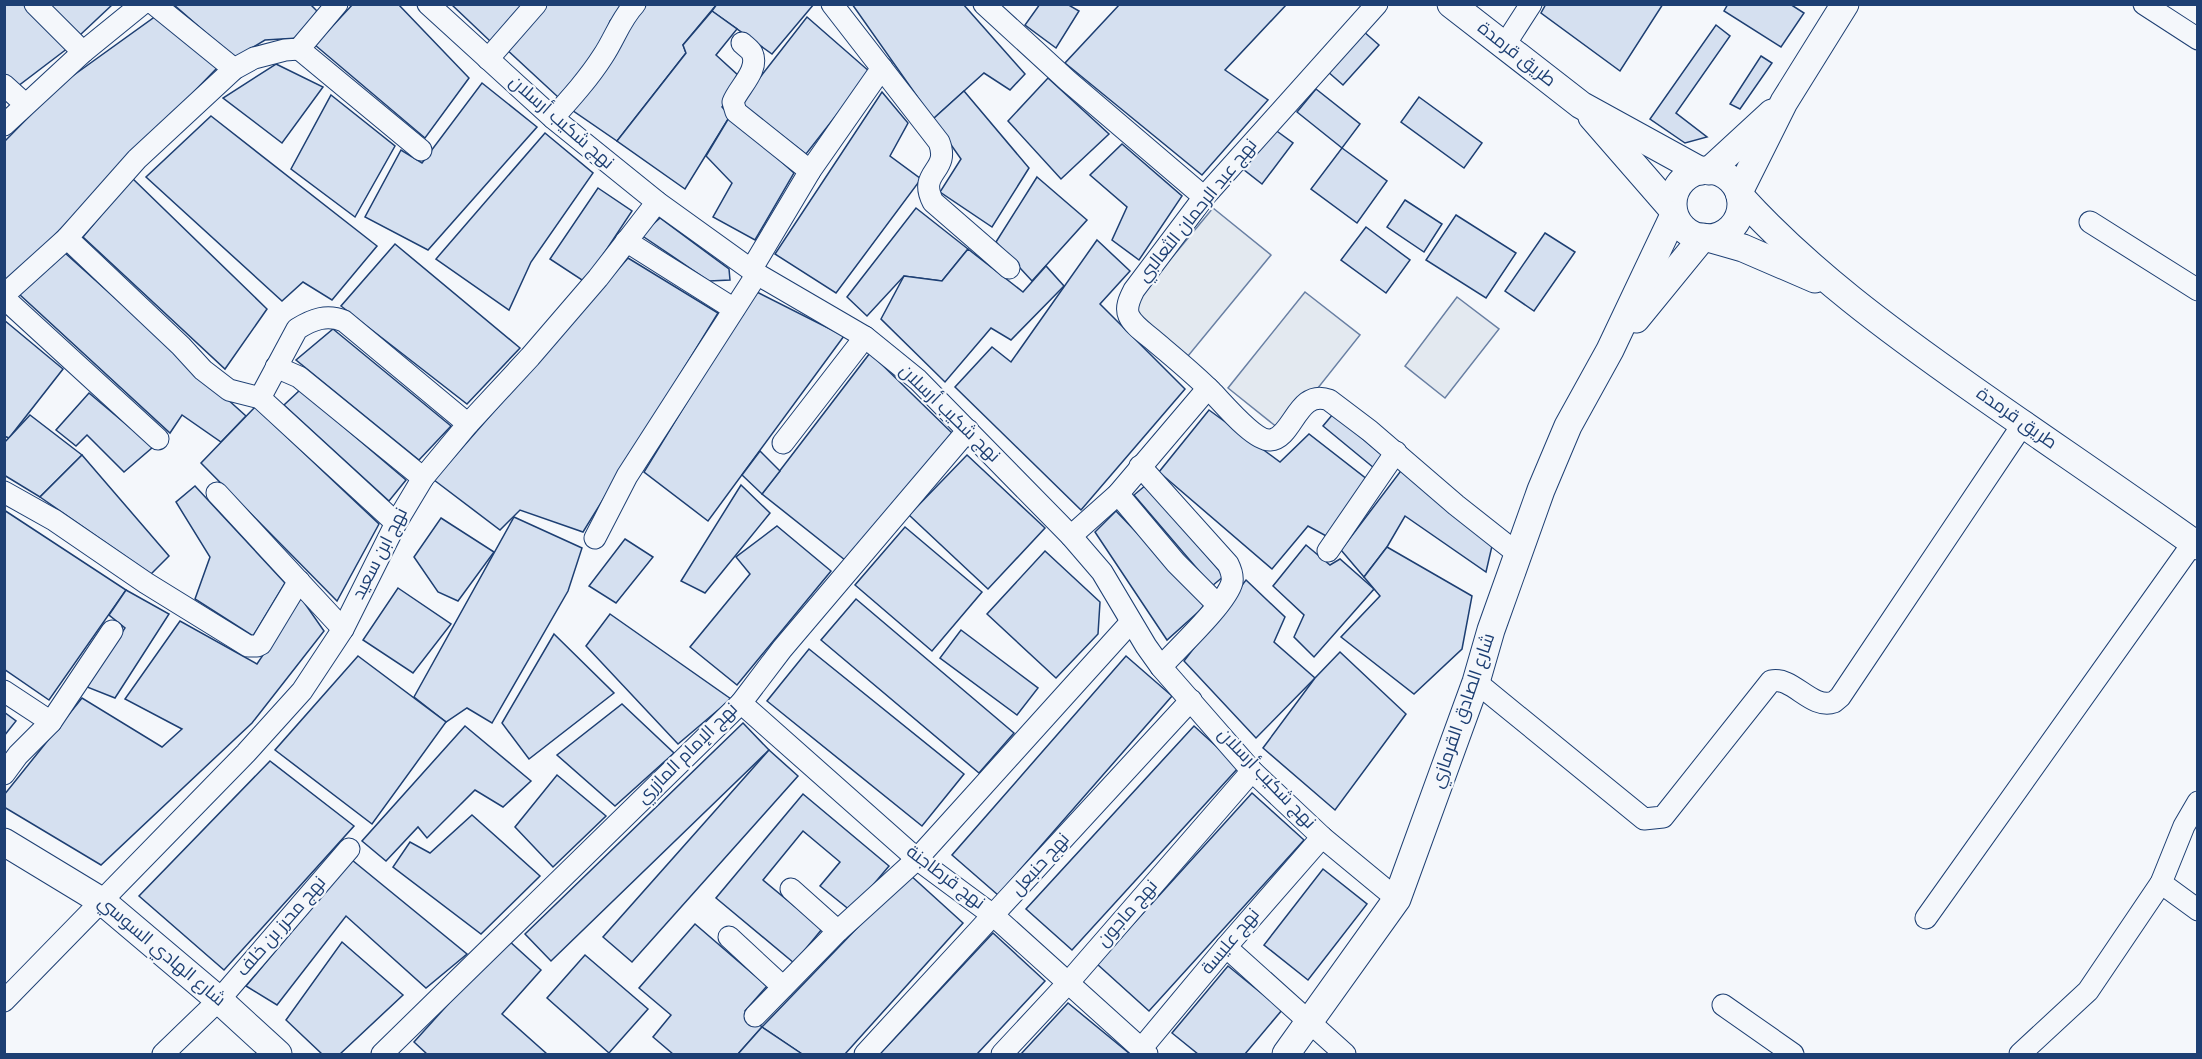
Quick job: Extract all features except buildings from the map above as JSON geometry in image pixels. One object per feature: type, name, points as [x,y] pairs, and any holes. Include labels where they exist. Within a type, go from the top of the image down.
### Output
[{"type":"main road","name":"طريق قرمدة","points":[[1451,4],[1581,105],[1705,171]]},
{"type":"main road","points":[[1739,194],[1729,178],[1720,173],[1705,171],[1691,174],[1676,189],[1674,212],[1682,227],[1689,233],[1706,238],[1718,236],[1734,224],[1739,216],[1739,194],[1784,102],[1845,4]]},
{"type":"main road","points":[[1705,171],[1784,102]]},
{"type":"main road","name":"طريق قرمدة","points":[[1581,105],[1674,212]]},
{"type":"main road","name":"طريق قرمدة","points":[[1739,194],[1762,220],[1838,289],[1907,343],[2195,544]]},
{"type":"main road","name":"شارع الصادق القرمازي","points":[[1286,1054],[1397,899],[1476,682],[1491,630],[1541,490],[1568,426],[1610,350],[1674,212]]},
{"type":"main road","name":"طريق قرمدة","points":[[1706,238],[1743,248],[1838,289]]},
{"type":"main road","name":"شارع الصادق القرمازي","points":[[1610,350],[1706,238]]},
{"type":"main road","name":"شارع الهادي السوسي","points":[[4,842],[103,902],[279,1054]]},
{"type":"street","points":[[35,4],[83,52]]},
{"type":"street","points":[[4,125],[83,52],[142,4]]},
{"type":"street","points":[[154,4],[234,69]]},
{"type":"street","points":[[299,49],[337,4]]},
{"type":"street","name":"نهج شكيب أرسلان","points":[[428,4],[553,118],[657,202],[754,272],[865,338],[918,380],[1071,536],[1102,572],[1161,667],[1252,771],[1322,837],[1397,899]]},
{"type":"street","points":[[488,59],[536,4]]},
{"type":"street","points":[[553,118],[588,78],[604,55],[623,16],[634,4]]},
{"type":"street","points":[[832,4],[939,142],[943,156],[941,164],[929,179],[928,186],[933,202],[1009,268]]},
{"type":"street","points":[[984,4],[1068,81],[1204,197]]},
{"type":"street","name":"نهج عبد الرحمان الثعالبي","points":[[1209,388],[1139,328],[1129,316],[1127,304],[1134,290],[1204,197],[1377,4]]},
{"type":"street","points":[[1504,46],[1531,4]]},
{"type":"street","points":[[2144,4],[2198,39]]},
{"type":"street","points":[[742,43],[752,53],[753,63],[750,75],[735,96],[733,102],[736,112],[810,171]]},
{"type":"street","points":[[158,438],[4,296],[66,238],[137,159],[234,69],[254,58],[299,49],[421,150]]},
{"type":"street","points":[[595,538],[627,476],[734,309],[810,171],[882,68]]},
{"type":"street","points":[[4,85],[25,104]]},
{"type":"street","name":"نهج ابن سعيد","points":[[4,1001],[103,902],[302,692],[343,629],[396,523],[423,478],[598,278],[657,202]]},
{"type":"street","points":[[2090,222],[2198,290]]},
{"type":"street","points":[[66,238],[181,346],[203,370],[229,390],[260,398],[396,523]]},
{"type":"street","points":[[627,241],[734,309]]},
{"type":"street","points":[[260,398],[297,329],[314,320],[333,317],[344,321],[468,424]]},
{"type":"street","points":[[783,443],[865,338]]},
{"type":"street","points":[[276,367],[299,376],[423,478]]},
{"type":"street","points":[[1071,536],[1118,494],[1209,388],[1256,435],[1270,440],[1278,438],[1311,399],[1322,397],[1329,400],[1396,452],[1518,555]]},
{"type":"street","points":[[1476,682],[1644,819],[1663,817],[1771,681],[1781,681],[1821,703],[1834,702],[1840,697],[2023,424]]},
{"type":"street","name":"نهج الإمام المازري","points":[[395,1050],[741,703],[782,649],[968,430]]},
{"type":"street","points":[[1328,551],[1396,452]]},
{"type":"street","points":[[1140,466],[1228,564],[1233,580],[1218,605],[1161,667]]},
{"type":"street","points":[[4,492],[54,520],[146,583],[248,646],[261,644],[299,581]]},
{"type":"street","points":[[217,493],[343,629]]},
{"type":"street","points":[[1118,494],[1176,563],[1218,605]]},
{"type":"street","points":[[1926,918],[2195,544]]},
{"type":"street","points":[[755,1016],[838,932],[917,859],[1131,622]]},
{"type":"street","points":[[4,774],[18,755],[51,722],[112,632]]},
{"type":"street","points":[[4,691],[51,722]]},
{"type":"street","name":"نهج حنبعل","points":[[865,1054],[1191,700]]},
{"type":"street","name":"نهج قرطاجنة","points":[[741,703],[917,859],[994,916],[1144,1052]]},
{"type":"street","name":"نهج ماجون","points":[[1002,1054],[1068,983],[1252,771]]},
{"type":"street","points":[[2027,1052],[2088,991],[2161,883],[2191,831],[2198,802]]},
{"type":"street","name":"نهج عليسة","points":[[1144,1052],[1226,947],[1322,837]]},
{"type":"street","name":"نهج محرز بن خلف","points":[[163,1054],[219,1000],[349,849]]},
{"type":"street","points":[[2161,883],[2198,910]]},
{"type":"street","points":[[791,889],[838,932]]},
{"type":"street","points":[[729,937],[783,987]]},
{"type":"street","points":[[1226,947],[1345,1054]]},
{"type":"street","points":[[1723,1005],[1793,1054]]},
{"type":"shaded area","points":[[1213,208],[1271,255],[1188,356],[1130,308]]},
{"type":"shaded area","points":[[1305,292],[1360,335],[1283,432],[1228,388]]},
{"type":"shaded area","points":[[1457,297],[1499,329],[1445,398],[1405,366]]}]
